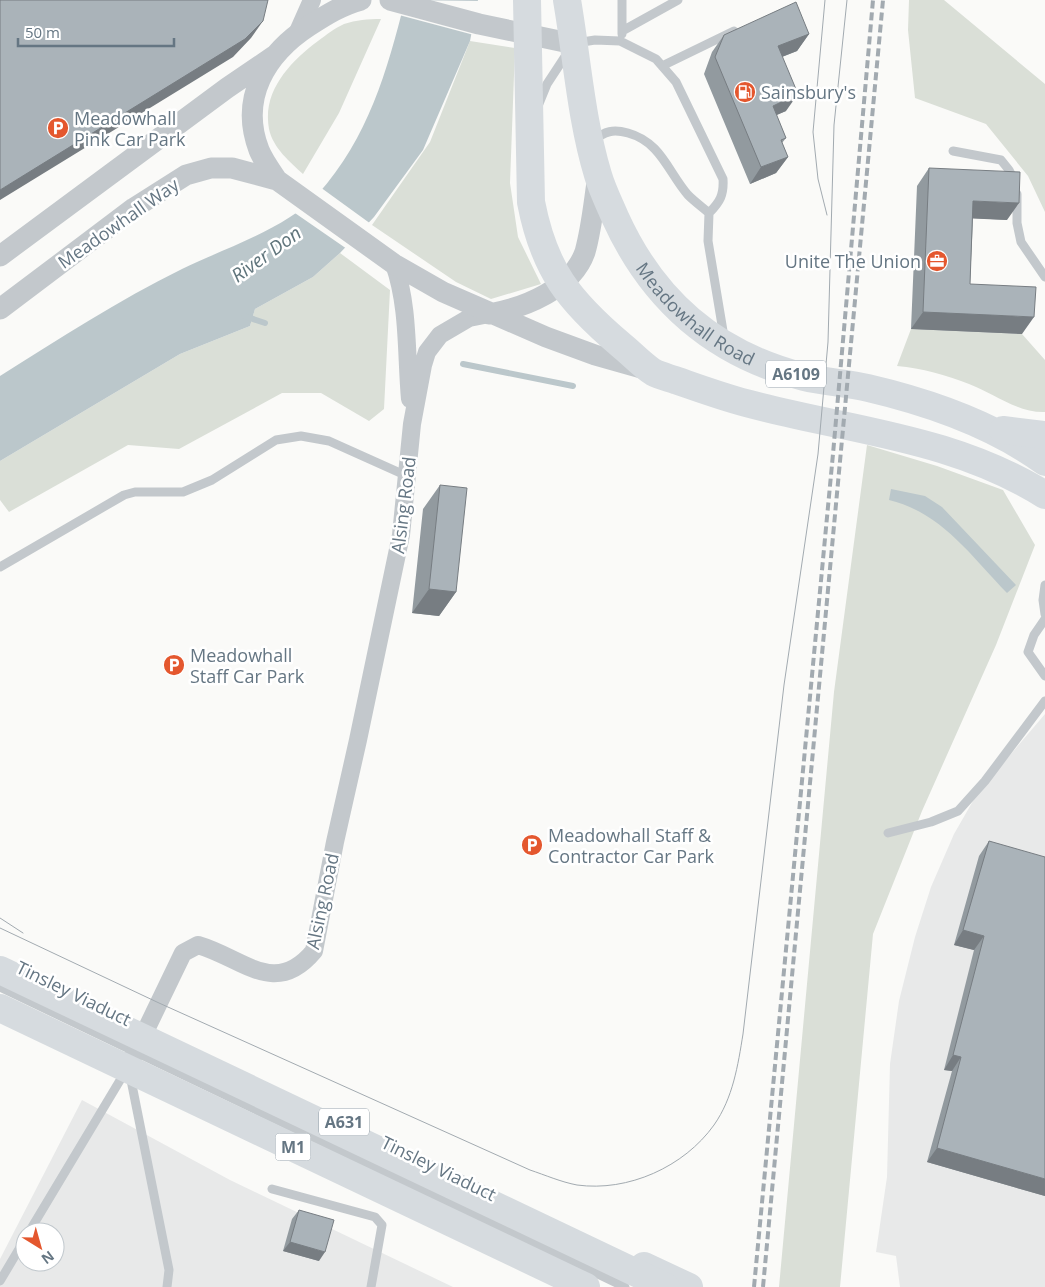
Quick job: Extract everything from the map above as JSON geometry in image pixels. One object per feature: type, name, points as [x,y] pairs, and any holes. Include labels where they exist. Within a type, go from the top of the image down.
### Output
[{"type":"main road","name":"A6109","points":[[527,0],[530,202],[536,231],[545,257],[561,284],[587,314],[653,372],[724,397],[778,412],[879,432],[931,445],[998,468],[1045,495]]},
{"type":"main road","name":"Meadowhall Road","points":[[567,0],[598,176],[629,247],[658,288],[678,309],[698,327],[726,346],[754,359],[804,377],[868,388],[959,417],[982,427],[1045,462]]},
{"type":"main road","points":[[982,427],[1045,435]]},
{"type":"main road","name":"Tinsley Viaduct","points":[[0,957],[689,1287]]},
{"type":"main road","name":"Tinsley Viaduct","points":[[0,970],[666,1287]]},
{"type":"main road","name":"M1","points":[[0,1008],[586,1287]]},
{"type":"main road","points":[[0,1020],[561,1287]]},
{"type":"street","points":[[297,34],[312,0]]},
{"type":"street","name":"Meadowhall Way","points":[[0,256],[227,88],[274,56],[297,34],[346,5],[361,0]]},
{"type":"street","points":[[390,0],[479,24],[574,44]]},
{"type":"street","name":"Meadowhall Way","points":[[274,56],[260,76],[253,101],[254,125],[259,150],[276,180]]},
{"type":"street","name":"Meadowhall Way","points":[[3,306],[134,208],[186,175],[211,168],[232,168],[276,180],[394,264],[489,314]]},
{"type":"street","name":"Meadowhall Road","points":[[489,314],[513,310],[561,284],[580,262],[584,252],[598,176]]},
{"type":"street","name":"Alsing Road","points":[[394,264],[401,283],[404,302],[412,424]]},
{"type":"street","points":[[489,314],[595,355],[653,372]]},
{"type":"street","name":"Alsing Road","points":[[128,1067],[183,953],[198,945],[215,950],[264,974],[289,971],[304,964],[314,951],[334,842],[358,740],[401,535],[412,424],[423,365],[430,347],[440,335],[469,318],[489,314]]},
{"type":"lane","points":[[620,42],[624,30],[621,15],[622,0]]},
{"type":"lane","points":[[624,30],[678,0]]},
{"type":"lane","points":[[662,66],[746,25]]},
{"type":"lane","points":[[574,44],[596,40],[620,42],[656,59],[676,82],[723,179],[724,190],[721,199],[709,212],[708,241],[726,346]]},
{"type":"lane","name":"A6109","points":[[529,130],[547,84],[574,44]]},
{"type":"lane","points":[[591,143],[602,133],[616,129],[638,136],[655,147],[689,195],[709,212]]},
{"type":"lane","points":[[953,151],[1001,160],[1009,170],[1016,183],[1018,200],[1017,223],[1021,242],[1045,277]]},
{"type":"lane","points":[[0,567],[124,495],[135,492],[183,492],[212,480],[276,440],[301,436],[329,441],[407,476]]},
{"type":"lane","points":[[1045,585],[1045,614]]},
{"type":"lane","points":[[1045,619],[1034,635],[1028,652],[1045,676]]},
{"type":"lane","points":[[888,834],[931,822],[958,811],[985,780],[1045,701]]},
{"type":"lane","points":[[0,987],[626,1287]]},
{"type":"lane","points":[[128,1067],[169,1270],[168,1287]]},
{"type":"lane","name":"Alsing Road","points":[[36,1222],[128,1067]]},
{"type":"lane","points":[[272,1189],[375,1217],[382,1225],[371,1287]]},
{"type":"lane","points":[[0,1281],[15,1256]]},
{"type":"shaded area","points":[[909,0],[944,0],[1045,84],[1045,212],[1028,176],[986,124],[915,98],[908,30]]},
{"type":"shaded area","points":[[381,19],[339,113],[303,174],[283,154],[271,136],[268,115],[274,90],[288,68],[298,58],[334,30],[344,24]]},
{"type":"shaded area","points":[[470,41],[515,48],[510,183],[518,237],[541,284],[491,299],[456,282],[372,225],[430,142]]},
{"type":"shaded area","points":[[340,253],[390,290],[384,409],[369,421],[321,393],[282,393],[179,449],[128,445],[9,512],[0,500],[0,461],[180,354],[250,326],[255,309],[313,277]]},
{"type":"shaded area","points":[[911,329],[1022,334],[1045,360],[1045,412],[1015,406],[978,388],[943,375],[916,368],[897,366]]},
{"type":"shaded area","points":[[867,445],[937,466],[1003,490],[1035,545],[996,645],[922,811],[873,934],[840,1287],[779,1287],[834,692]]},
{"type":"shaded area","points":[[1045,714],[1045,1287],[900,1287],[896,1256],[876,1252],[887,1177],[890,1064],[899,1001],[915,937],[931,887],[954,834],[977,794]]},
{"type":"shaded area","points":[[82,1100],[230,1180],[453,1287],[0,1287],[0,1259],[15,1230],[15,1272],[65,1272],[65,1222],[19,1222]]},
{"type":"water","name":"River Don","points":[[405,0],[478,0],[470,41],[423,150],[374,217],[340,253],[313,277],[255,309],[250,326],[180,354],[0,461],[0,376],[135,294],[182,269],[272,228],[289,218],[318,194],[350,150],[374,103],[391,53]]},
{"type":"water","points":[[891,489],[925,496],[942,507],[1016,585],[1007,593],[967,550],[940,525],[908,506],[889,500]]},
{"type":"pier","points":[[403,0],[481,1],[474,35],[399,15]]},
{"type":"pier","points":[[320,187],[371,224],[347,249],[292,211]]},
{"type":"building","name":"Meadowhall Pink Car Park","points":[[0,0],[268,0],[263,21],[245,39],[0,190]]},
{"type":"building","points":[[796,2],[809,34],[778,46],[798,94],[773,106],[786,138],[781,140],[788,157],[761,167],[715,57],[724,35]]},
{"type":"building","points":[[929,168],[1020,172],[1019,203],[973,201],[970,284],[1036,287],[1034,317],[923,312]]},
{"type":"building","points":[[440,485],[467,488],[456,592],[429,589]]},
{"type":"building","points":[[989,841],[1045,857],[1045,1179],[937,1148],[961,1057],[953,1055],[984,936],[963,930]]},
{"type":"building","points":[[299,1210],[334,1220],[325,1252],[290,1242]]},
{"type":"waterway","points":[[244,316],[265,323]]},
{"type":"waterway","points":[[463,364],[573,386]]},
{"type":"tram line","points":[[825,0],[813,132],[818,179],[827,215]]},
{"type":"tram line","points":[[0,928],[159,1003],[530,1170],[565,1182],[596,1186],[635,1180],[671,1164],[702,1140],[714,1125],[726,1104],[734,1081],[741,1046],[784,685],[818,454],[828,342],[834,125],[847,0]]},
{"type":"tram line","points":[[0,918],[23,933]]},
{"type":"railway","points":[[754,1287],[833,454],[873,0]]},
{"type":"railway","points":[[763,1287],[883,0]]},
{"type":"place","name":"Sainsbury's","points":[[745,92]]},
{"type":"place","name":"Meadowhall Pink Car Park","points":[[58,128]]},
{"type":"place","name":"Unite The Union","points":[[937,261]]},
{"type":"place","name":"Meadowhall Staff Car Park","points":[[174,665]]},
{"type":"place","name":"Meadowhall Staff & Contractor Car Park","points":[[532,845]]}]
